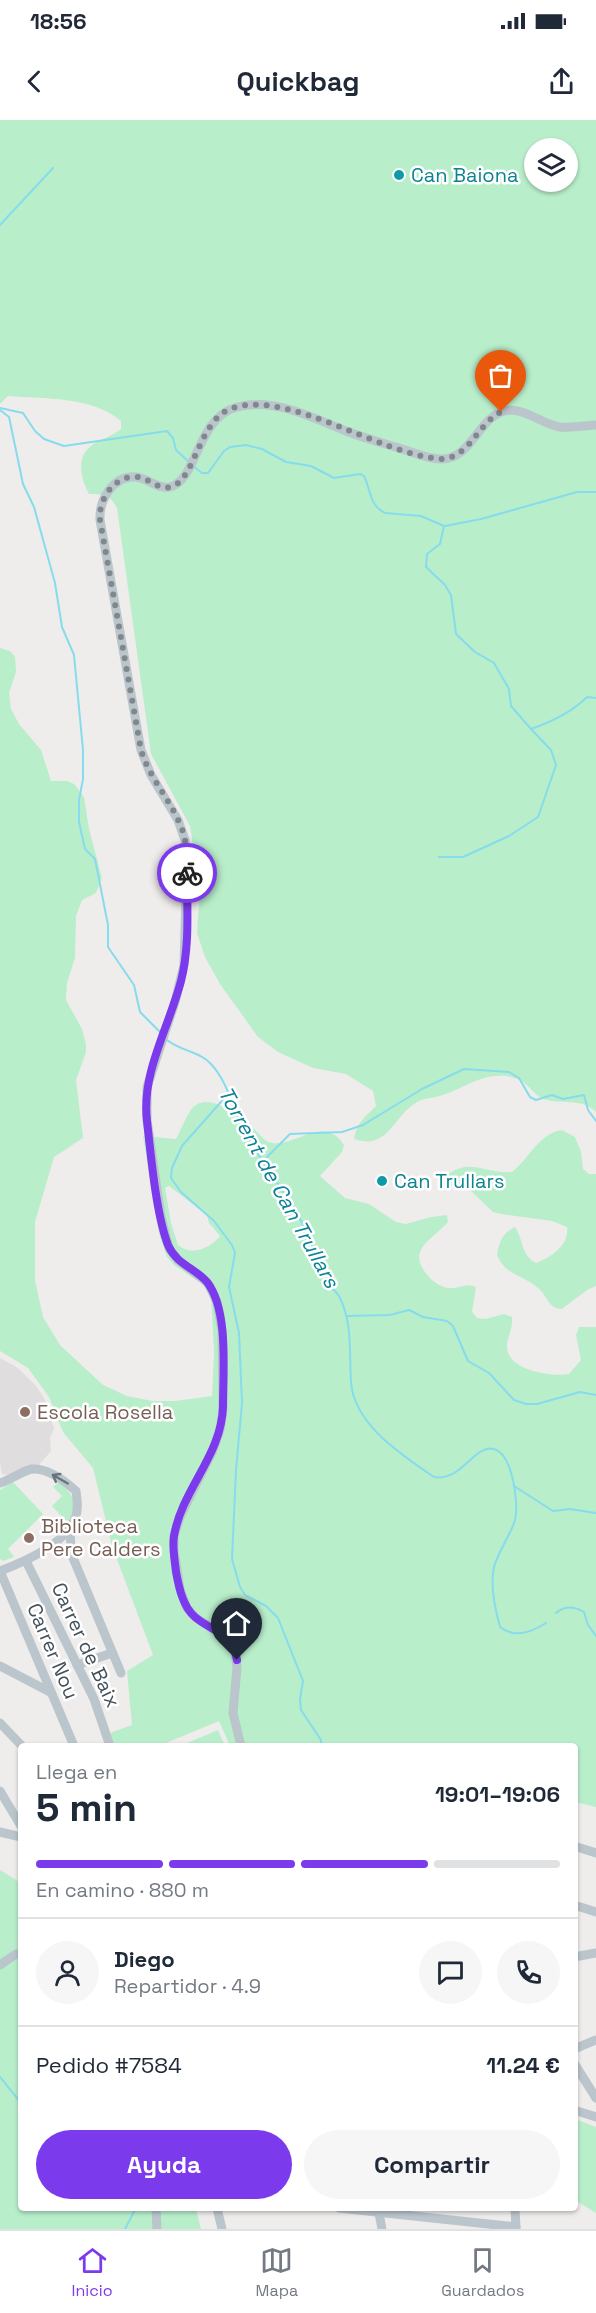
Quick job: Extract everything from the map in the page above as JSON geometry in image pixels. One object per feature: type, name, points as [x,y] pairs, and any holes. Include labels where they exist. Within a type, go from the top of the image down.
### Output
[{"type":"street","points":[[240,1743],[233,1713],[237,1667],[235,1648],[226,1637],[196,1618],[187,1608],[178,1582],[174,1551],[174,1536],[180,1517],[213,1450],[220,1430],[223,1409],[222,1330],[217,1302],[208,1284],[178,1260],[169,1248],[164,1233],[147,1120],[146,1096],[153,1067],[175,1002],[185,954],[187,850],[178,820],[151,775],[141,750],[99,512],[108,491],[126,478],[137,477],[165,487],[177,484],[214,420],[228,410],[245,405],[267,405],[302,413],[363,437],[441,459],[451,458],[461,452],[489,420],[506,411],[519,411],[561,427],[596,425]]},
{"type":"street","points":[[0,1483],[32,1469],[44,1471],[67,1482],[76,1491],[78,1506],[75,1518],[62,1537],[26,1561],[0,1571]]},
{"type":"street","points":[[70,1527],[71,1553],[121,1673]]},
{"type":"street","name":"Carrer de Baix","points":[[26,1561],[94,1699],[109,1743]]},
{"type":"street","name":"Carrer Nou","points":[[0,1571],[73,1743]]},
{"type":"street","points":[[77,1665],[112,1653]]},
{"type":"street","points":[[0,1666],[50,1692]]},
{"type":"street","points":[[0,1723],[19,1743]]},
{"type":"street","points":[[0,1791],[18,1821]]},
{"type":"street","points":[[0,1832],[18,1836]]},
{"type":"street","points":[[578,1847],[596,1853]]},
{"type":"street","points":[[578,1906],[596,1912]]},
{"type":"street","points":[[578,1956],[596,1953]]},
{"type":"street","points":[[0,1965],[18,1954]]},
{"type":"street","points":[[578,2047],[596,2040]]},
{"type":"street","points":[[578,2069],[596,2098]]},
{"type":"street","points":[[578,2111],[596,2117]]},
{"type":"street","points":[[156,2211],[156,2229]]},
{"type":"street","points":[[218,2211],[222,2229]]},
{"type":"street","points":[[363,2211],[516,2228],[515,2211]]},
{"type":"street","points":[[379,2213],[382,2229]]},
{"type":"shaded area","name":"Escola Rosella","points":[[0,1358],[18,1368],[37,1387],[45,1400],[54,1429],[50,1438],[51,1451],[38,1466],[8,1475],[2,1474],[0,1463]]},
{"type":"green space","points":[[0,120],[596,120],[596,1112],[584,1104],[544,1099],[519,1080],[496,1076],[480,1079],[443,1095],[417,1102],[383,1136],[375,1140],[354,1139],[359,1124],[376,1106],[373,1091],[346,1074],[313,1068],[278,1052],[258,1037],[220,984],[205,957],[197,933],[200,891],[190,826],[151,754],[117,508],[106,496],[89,494],[83,481],[81,467],[84,454],[95,443],[121,429],[121,421],[96,407],[82,403],[8,396],[0,404]]},
{"type":"green space","points":[[0,648],[10,651],[15,657],[16,672],[9,693],[11,709],[19,724],[41,750],[51,781],[67,781],[74,784],[84,797],[89,829],[102,878],[96,893],[82,900],[76,916],[75,958],[67,983],[66,1000],[82,1029],[86,1044],[86,1052],[76,1080],[83,1138],[54,1157],[35,1222],[35,1280],[43,1317],[60,1345],[103,1385],[127,1396],[152,1401],[175,1401],[212,1396],[214,1352],[211,1296],[201,1283],[174,1265],[167,1257],[159,1234],[143,1136],[176,1139],[191,1110],[205,1102],[214,1103],[232,1112],[272,1143],[291,1141],[319,1132],[328,1132],[336,1136],[344,1145],[342,1152],[320,1176],[345,1198],[369,1204],[396,1222],[406,1224],[447,1215],[448,1222],[423,1246],[419,1260],[422,1268],[431,1279],[444,1287],[469,1285],[476,1287],[472,1312],[477,1318],[486,1319],[504,1314],[512,1317],[507,1345],[508,1354],[521,1366],[541,1373],[569,1374],[581,1360],[576,1335],[579,1327],[596,1327],[596,1807],[578,1803],[578,1743],[229,1743],[219,1721],[166,1743],[114,1743],[110,1733],[132,1725],[127,1671],[153,1655],[112,1546],[93,1468],[63,1432],[49,1397],[28,1368],[0,1351]],"holes":[[[169,1186],[207,1215],[209,1223],[220,1236],[216,1241],[200,1250],[189,1250],[178,1245],[171,1223],[165,1188]]]},
{"type":"green space","points":[[562,1130],[575,1137],[581,1152],[583,1169],[589,1174],[596,1174],[596,1286],[562,1309],[554,1307],[538,1288],[505,1267],[497,1255],[502,1238],[515,1227],[527,1255],[536,1263],[542,1261],[562,1245],[566,1239],[567,1227],[552,1221],[493,1212],[469,1189],[446,1185],[445,1177],[454,1171],[469,1167],[512,1172],[541,1141],[554,1132]]},
{"type":"green space","points":[[13,1482],[43,1514],[8,1549],[14,1557],[3,1561],[0,1559],[0,1490]]},
{"type":"green space","points":[[59,1482],[72,1496],[74,1505],[68,1523],[52,1506],[62,1496],[53,1487]]},
{"type":"green space","points":[[218,1730],[224,1743],[187,1743]]},
{"type":"green space","points":[[0,1870],[18,1881],[18,2211],[197,2211],[201,2229],[0,2229]]},
{"type":"green space","points":[[578,2120],[596,2127],[596,2213],[578,2202]]},
{"type":"waterway","points":[[0,225],[53,168]]},
{"type":"waterway","points":[[0,408],[23,413],[35,431],[44,439],[64,446],[167,431],[173,438],[176,450],[189,462]]},
{"type":"waterway","points":[[0,410],[9,417],[23,484],[34,507],[55,583],[62,627],[74,655],[83,750],[79,822],[85,849],[95,859],[108,925],[108,947],[134,985],[140,1012],[161,1033]]},
{"type":"waterway","points":[[193,466],[202,473],[208,473],[224,451],[230,447],[246,445],[262,449],[286,462],[311,466],[334,478],[360,474],[364,476],[373,501],[380,510],[385,513],[421,516],[444,526],[440,544],[427,554],[426,567],[445,585],[451,595],[456,634],[475,652],[494,663],[509,689],[511,706],[531,729],[561,716],[587,697],[596,698]]},
{"type":"waterway","points":[[445,526],[481,519],[577,492],[596,492]]},
{"type":"waterway","points":[[439,857],[463,857],[509,836],[538,817],[556,765],[551,750],[531,729]]},
{"type":"waterway","name":"Torrent de Can Trullars","points":[[167,1040],[206,1059],[217,1071],[247,1136],[305,1228],[325,1279],[339,1296],[343,1306],[348,1327],[354,1397],[360,1411],[370,1424],[394,1448],[434,1477],[452,1474],[487,1449],[494,1449],[501,1453],[506,1460],[513,1481],[516,1513],[513,1526],[494,1567],[493,1589],[498,1620],[500,1627],[512,1633],[523,1633],[546,1623]]},
{"type":"waterway","name":"Torrent de Can Trullars","points":[[263,1161],[290,1134],[342,1132],[363,1125],[422,1089],[464,1069],[509,1072],[519,1078],[530,1097],[536,1100],[552,1095],[563,1099],[584,1095],[588,1110],[596,1121]]},
{"type":"waterway","name":"Torrent de Can Trullars","points":[[227,1095],[182,1146],[172,1168],[171,1178],[181,1192],[214,1221],[232,1245],[235,1253],[229,1287],[239,1333],[242,1403],[232,1559],[240,1587],[245,1595],[266,1606],[278,1618],[303,1681],[301,1710],[321,1743]]},
{"type":"waterway","points":[[346,1316],[390,1315],[409,1310],[423,1317],[447,1321],[453,1326],[468,1361],[489,1373],[514,1400],[526,1404],[537,1404],[580,1392],[596,1395]]},
{"type":"waterway","points":[[514,1486],[553,1511],[570,1509],[596,1513]]},
{"type":"waterway","points":[[556,1613],[570,1607],[584,1612],[588,1625],[596,1636]]},
{"type":"waterway","points":[[0,2077],[18,2099]]},
{"type":"waterway","points":[[125,2229],[134,2211]]},
{"type":"way so far","points":[[187,873],[187,850],[182,829],[151,775],[141,750],[100,520],[99,512],[103,498],[117,483],[126,478],[137,477],[165,487],[177,484],[188,469],[214,420],[228,410],[245,405],[257,404],[302,413],[363,437],[436,459],[451,458],[461,452],[489,420],[501,412]]},
{"type":"place","name":"Can Baiona","points":[[399,175]]},
{"type":"place","name":"Can Trullars","points":[[382,1181]]},
{"type":"place","name":"Escola Rosella","points":[[25,1412]]},
{"type":"place","name":"Biblioteca Pere Calders","points":[[29,1538]]},
{"type":"route","points":[[187,873],[186,941],[181,979],[147,1087],[146,1109],[161,1217],[169,1248],[178,1260],[202,1277],[217,1302],[222,1330],[223,1409],[218,1439],[188,1498],[176,1527],[173,1544],[180,1589],[187,1608],[196,1618],[220,1632],[231,1642],[235,1648],[237,1660]]}]
